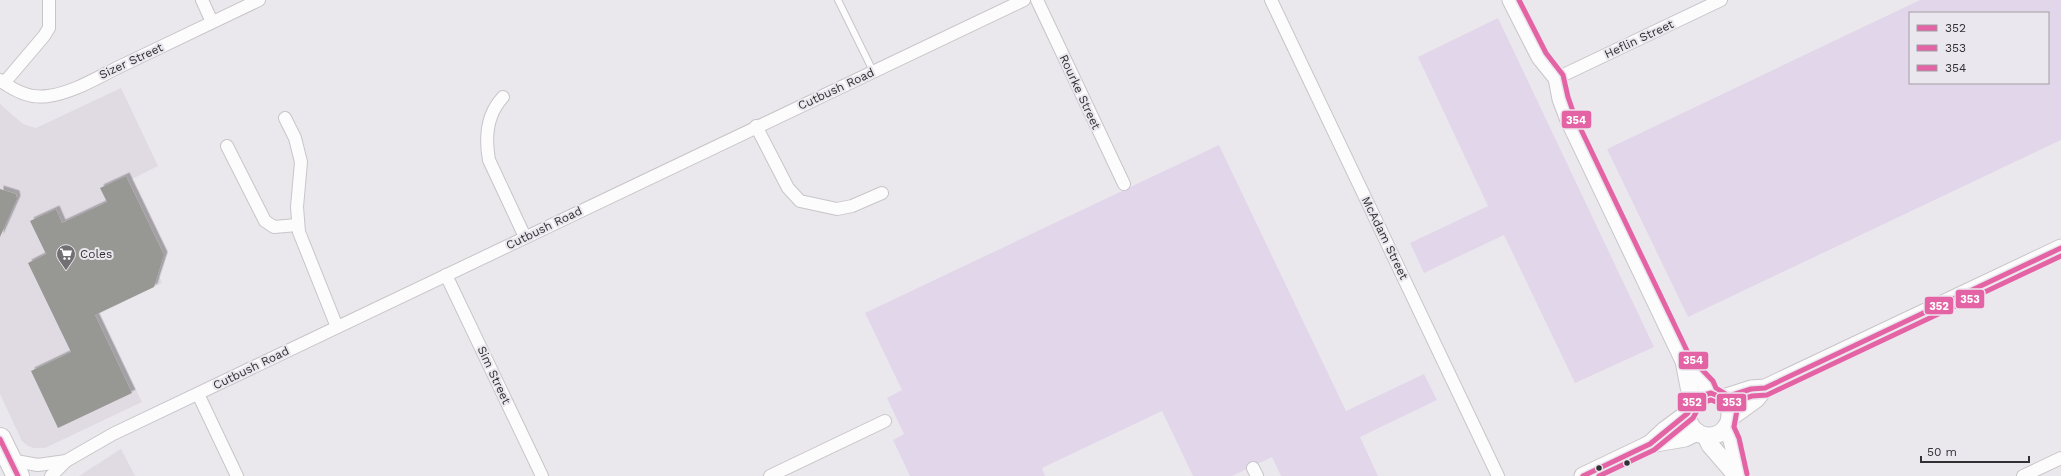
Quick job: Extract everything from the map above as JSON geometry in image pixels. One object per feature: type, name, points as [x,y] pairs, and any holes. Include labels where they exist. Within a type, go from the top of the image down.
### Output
[{"type":"highway","points":[[0,439],[14,468]]},
{"type":"street","points":[[2,81],[44,36],[49,28],[49,0]]},
{"type":"street","points":[[202,0],[212,22]]},
{"type":"street","name":"Sizer Street","points":[[2,81],[27,95],[40,97],[56,94],[89,81],[259,0]]},
{"type":"street","name":"Cutbush Road","points":[[51,476],[66,461],[113,434],[756,126],[1024,0]]},
{"type":"street","name":"Rourke Street","points":[[1037,0],[1124,184]]},
{"type":"street","name":"McAdam Street","points":[[1271,0],[1498,476]]},
{"type":"street","points":[[1512,0],[1540,57],[1557,78],[1561,99],[1569,120],[1684,361],[1690,407],[1689,420],[1739,476]]},
{"type":"street","name":"Heflin Street","points":[[1557,78],[1700,4],[1721,0]]},
{"type":"street","points":[[503,97],[491,116],[487,152],[494,171],[525,237]]},
{"type":"street","points":[[285,118],[295,138],[301,162],[297,225],[336,327]]},
{"type":"street","points":[[756,126],[788,188],[800,201],[837,209],[852,206],[882,194]]},
{"type":"street","points":[[227,146],[265,221],[274,227],[297,225]]},
{"type":"street","points":[[1650,444],[1690,407],[1697,397],[1717,396],[1751,389],[1765,388],[2061,248]]},
{"type":"street","name":"Sim Street","points":[[446,275],[542,476]]},
{"type":"street","points":[[1684,361],[1730,410],[1728,422],[1739,476]]},
{"type":"street","points":[[1583,476],[1650,444],[1702,434],[1717,434],[1728,422],[1756,399],[1765,388]]},
{"type":"street","points":[[198,394],[237,476]]},
{"type":"street","points":[[770,476],[885,421]]},
{"type":"street","points":[[2023,476],[2061,458]]},
{"type":"street","name":"Cutbush Road","points":[[14,468],[66,461]]},
{"type":"lane","points":[[838,0],[873,71]]},
{"type":"shaded area","points":[[1920,0],[2061,0],[2061,140],[1688,317],[1607,149]]},
{"type":"shaded area","points":[[1498,18],[1654,347],[1575,383],[1504,235],[1424,273],[1410,243],[1488,206],[1418,57]]},
{"type":"shaded area","points":[[121,88],[158,166],[132,179],[168,253],[159,276],[162,283],[99,314],[142,402],[45,448],[34,448],[28,446],[22,441],[0,394],[0,104],[23,124],[36,128]]},
{"type":"shaded area","points":[[1219,145],[1346,411],[1424,374],[1437,400],[1360,437],[1378,476],[1281,476],[1272,457],[1232,476],[1193,476],[1162,411],[1042,468],[1045,476],[910,476],[893,440],[904,434],[887,398],[902,390],[865,313]]},
{"type":"shaded area","points":[[121,449],[135,476],[79,476]]},
{"type":"building","points":[[126,176],[164,255],[154,287],[95,315],[132,393],[58,428],[31,371],[71,352],[28,263],[46,254],[30,221],[56,209],[62,223],[107,202],[100,188]]},
{"type":"building","points":[[0,189],[16,194],[17,199],[0,237]]},
{"type":"transit line","name":"354","points":[[1519,0],[1546,53],[1563,75],[1568,97],[1575,117],[1690,357],[1713,381],[1716,388],[1732,398],[1737,410],[1734,427],[1739,438],[1747,474]]},
{"type":"transit line","name":"352","points":[[1583,476],[1650,444],[1688,413],[1692,402],[1697,397],[1711,393],[1723,398],[1751,389],[1765,388],[2061,248]]},
{"type":"transit line","name":"353","points":[[1599,476],[1654,450],[1693,418],[1701,403],[1711,400],[1724,405],[1752,396],[1767,395],[2061,256]]},
{"type":"transit line","name":"352","points":[[0,439],[18,476]]},
{"type":"place","name":"Coles","points":[[66,271]]}]
